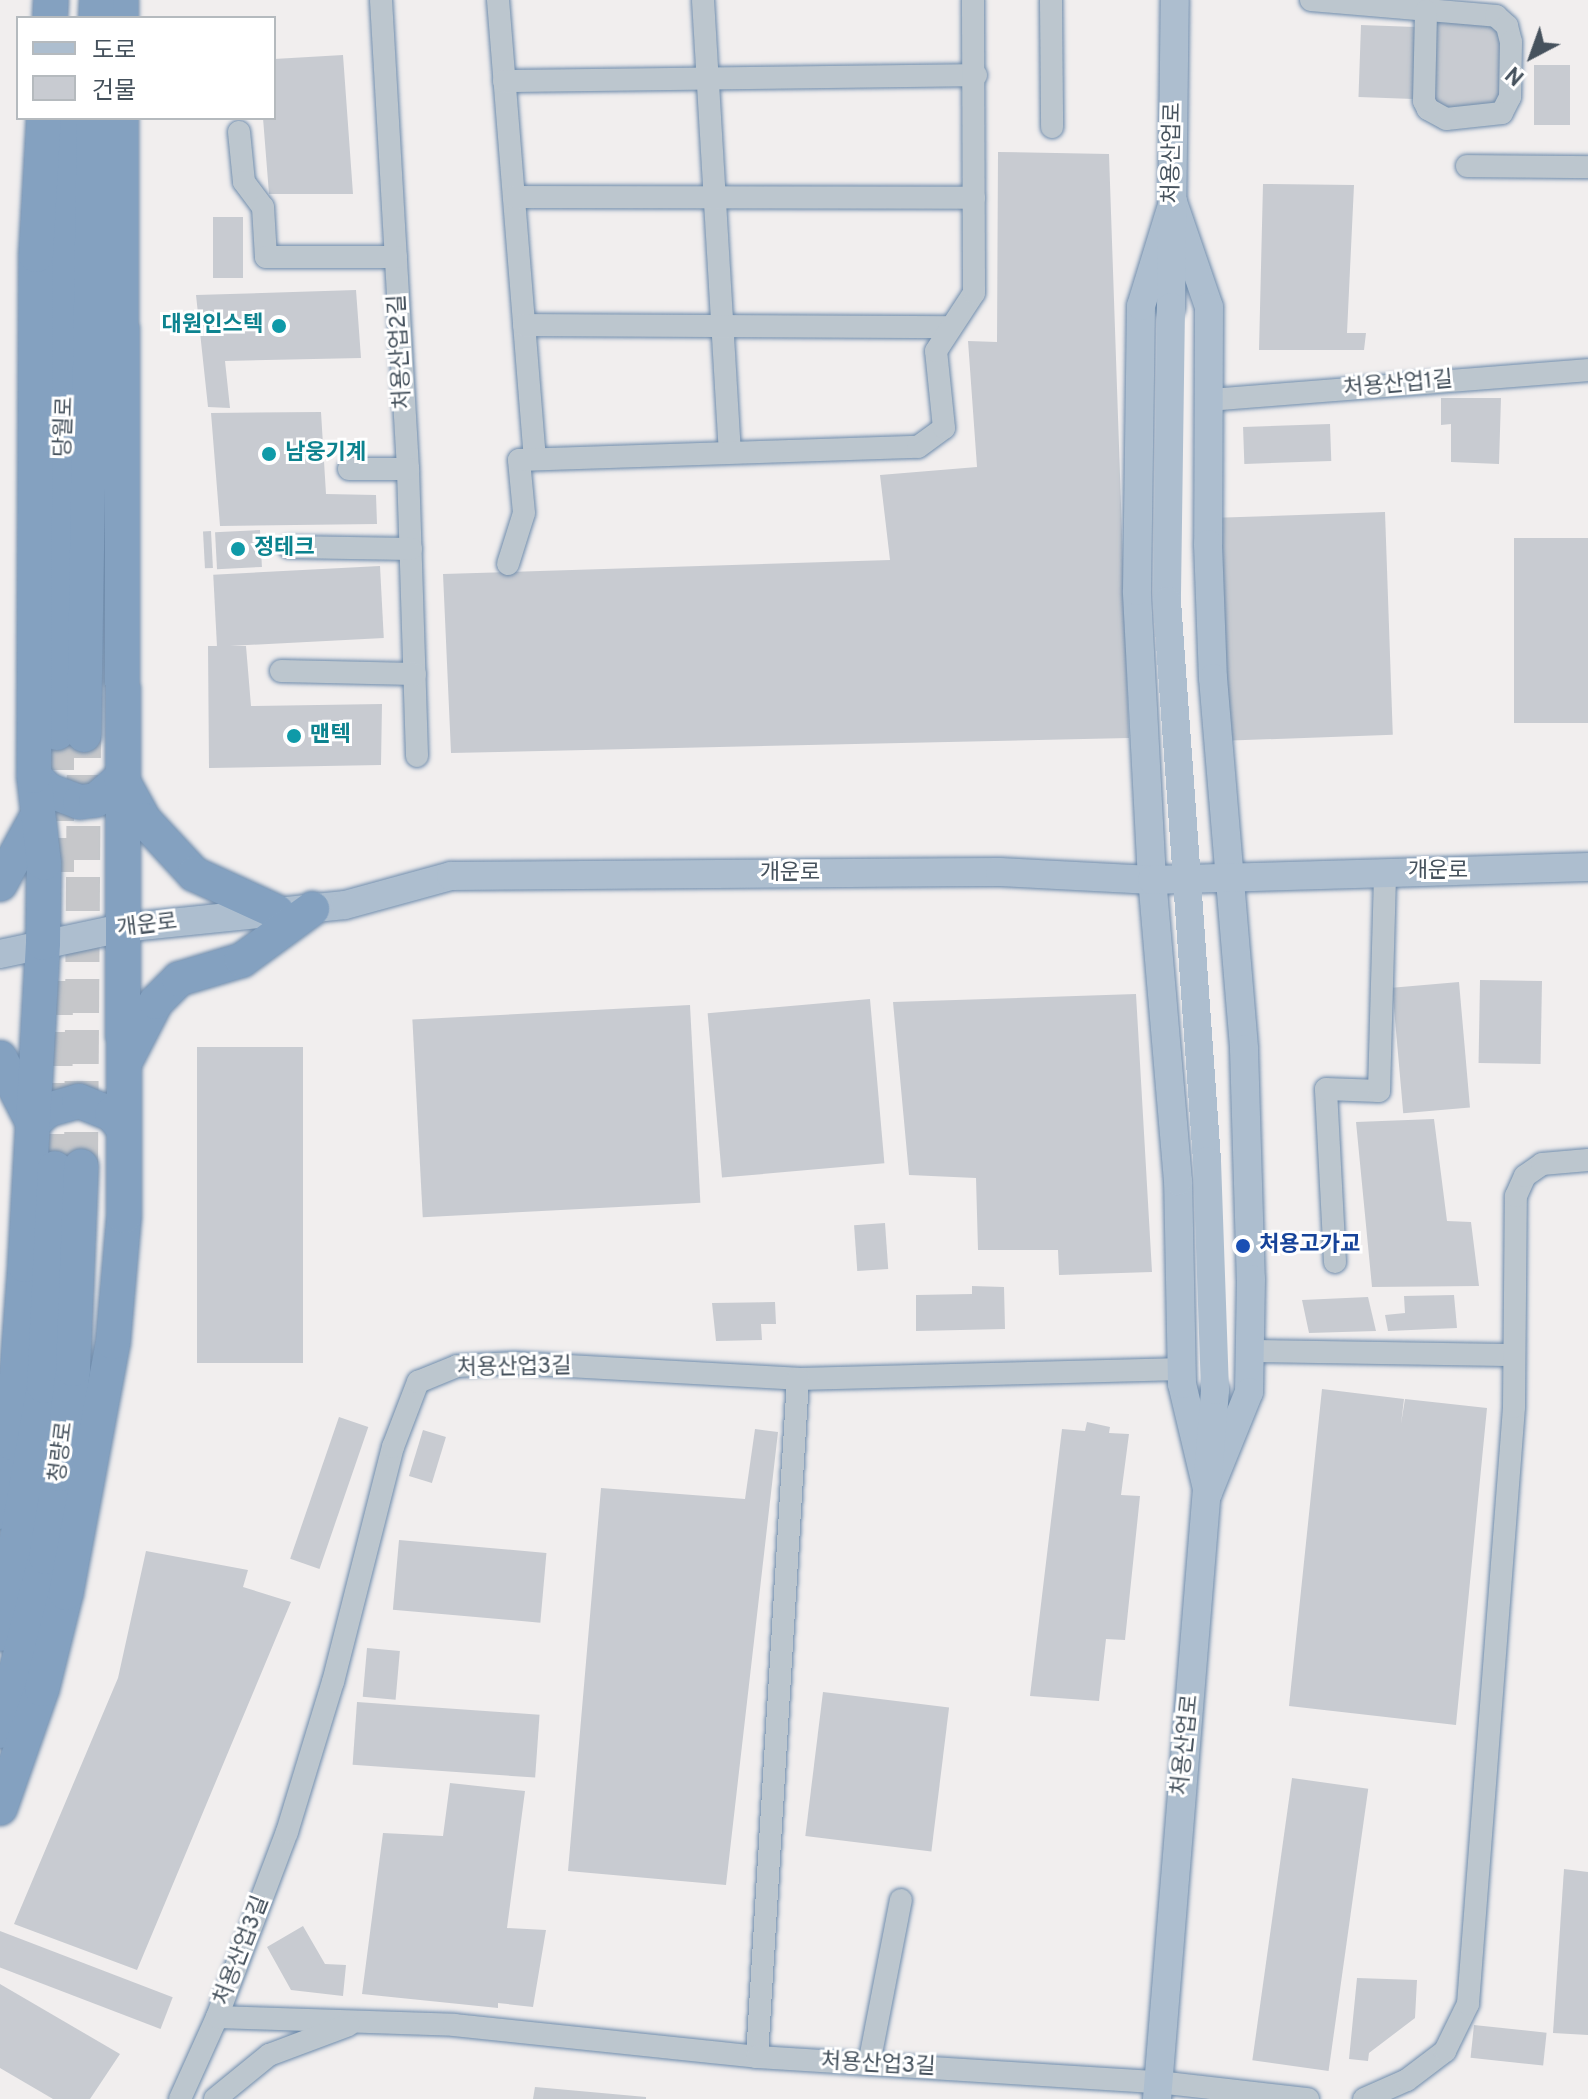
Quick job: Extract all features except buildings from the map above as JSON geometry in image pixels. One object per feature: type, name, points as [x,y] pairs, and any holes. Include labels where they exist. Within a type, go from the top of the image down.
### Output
[{"type":"highway","points":[[0,1512],[12,1443],[43,943],[44,863],[35,820],[34,776],[36,255],[44,120]]},
{"type":"highway","name":"당월로","points":[[68,120],[71,735],[94,120]]},
{"type":"highway","points":[[0,1808],[42,1689],[66,1593],[113,1342],[124,1216],[121,120]]},
{"type":"highway","points":[[34,776],[48,790],[80,802],[104,796],[121,778]]},
{"type":"highway","points":[[121,778],[144,820],[194,874],[277,912]]},
{"type":"highway","points":[[0,884],[35,820]]},
{"type":"highway","points":[[122,1068],[156,1002],[179,979],[242,960],[312,909]]},
{"type":"highway","points":[[0,1058],[33,1123]]},
{"type":"highway","points":[[33,1123],[48,1110],[79,1101],[112,1114],[122,1127]]},
{"type":"highway","name":"청량로","points":[[0,1634],[44,1386],[68,1167],[73,1369],[46,1557],[0,1731]]},
{"type":"main road","name":"처용산업로","points":[[1157,2090],[1215,1390],[1208,1177],[1167,601],[1175,0]]},
{"type":"main road","points":[[1173,202],[1209,307],[1208,544],[1227,878],[1244,1049],[1249,1392],[1208,1493]]},
{"type":"main road","points":[[1173,202],[1141,306],[1137,591],[1152,880],[1178,1181],[1182,1384],[1208,1493]]},
{"type":"main road","name":"개운로","points":[[0,954],[122,928],[345,905],[451,876],[1000,872],[1152,880],[1385,872],[1521,873],[1588,867]]},
{"type":"street","name":"처용산업2길","points":[[381,0],[408,469],[417,756]]},
{"type":"street","points":[[498,0],[535,459]]},
{"type":"street","points":[[703,0],[730,451]]},
{"type":"street","points":[[508,564],[524,513],[519,460],[918,447],[934,439],[944,428],[936,351],[974,293],[976,75],[973,0]]},
{"type":"street","points":[[1051,0],[1052,127]]},
{"type":"street","points":[[1311,0],[1490,14],[1507,26],[1510,97],[1502,113],[1446,119],[1428,109],[1424,101],[1426,11]]},
{"type":"street","points":[[504,81],[976,75]]},
{"type":"street","points":[[239,132],[244,182],[263,207],[266,257],[396,257]]},
{"type":"street","points":[[1467,166],[1588,167]]},
{"type":"street","points":[[514,197],[714,195],[974,198]]},
{"type":"street","points":[[524,325],[949,327]]},
{"type":"street","name":"처용산업1길","points":[[1209,400],[1588,370]]},
{"type":"street","points":[[349,469],[408,469]]},
{"type":"street","points":[[289,547],[411,549]]},
{"type":"street","points":[[281,671],[415,674]]},
{"type":"street","points":[[1335,1262],[1326,1089],[1379,1091],[1385,872]]},
{"type":"street","points":[[1364,2099],[1407,2080],[1445,2051],[1468,2004],[1514,1407],[1511,1355],[1516,1196],[1525,1176],[1542,1164],[1588,1160]]},
{"type":"street","points":[[1250,1351],[1511,1355]]},
{"type":"street","name":"처용산업3길","points":[[180,2099],[217,2017],[287,1832],[333,1682],[393,1447],[418,1382],[457,1366],[514,1363],[798,1379],[1183,1369]]},
{"type":"street","points":[[757,2057],[798,1379]]},
{"type":"street","points":[[869,2064],[901,1900]]},
{"type":"street","name":"처용산업3길","points":[[217,2017],[454,2025],[757,2057],[1157,2090],[1308,2099]]},
{"type":"street","points":[[215,2099],[269,2055],[360,2021]]},
{"type":"tunnel","points":[[81,1166],[84,735]]},
{"type":"tunnel","points":[[57,736],[57,872]]},
{"type":"tunnel","points":[[55,1168],[56,969]]},
{"type":"place","name":"대원인스텍","points":[[279,326]]},
{"type":"place","name":"남웅기계","points":[[269,454]]},
{"type":"place","name":"정테크","points":[[238,549]]},
{"type":"place","name":"맨텍","points":[[294,736]]},
{"type":"place","name":"처용고가교","points":[[1243,1246]]}]
